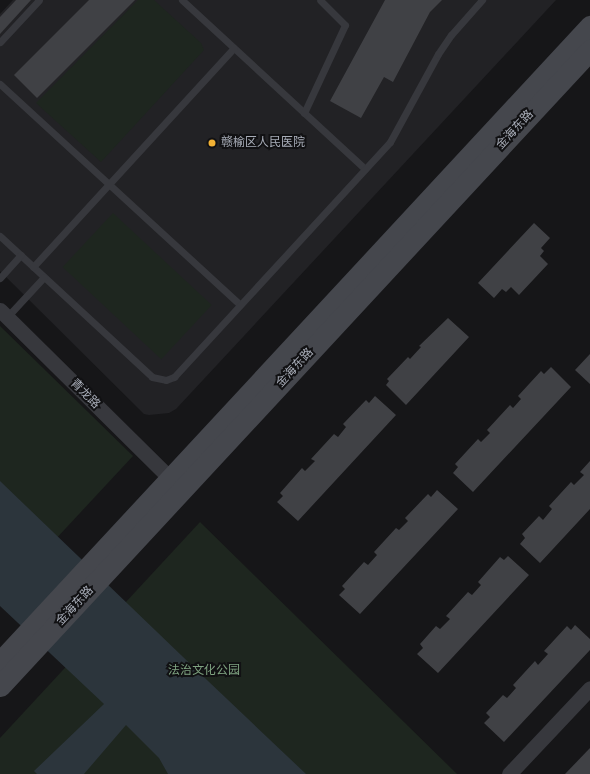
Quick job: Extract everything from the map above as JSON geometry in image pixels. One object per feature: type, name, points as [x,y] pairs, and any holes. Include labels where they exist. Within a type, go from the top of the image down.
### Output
[{"type":"main road","name":"金海东路","points":[[113,553],[170,478],[590,26]]},
{"type":"main road","name":"金海东路","points":[[0,686],[9,660],[113,553],[590,50]]},
{"type":"street","name":"青龙路","points":[[4,313],[170,478]]},
{"type":"street","points":[[509,774],[590,688]]},
{"type":"lane","points":[[0,42],[39,0]]},
{"type":"lane","points":[[182,0],[365,169]]},
{"type":"lane","points":[[304,113],[345,25],[320,0]]},
{"type":"lane","points":[[0,236],[157,380],[174,377],[394,136],[422,80],[451,35],[482,0]]},
{"type":"lane","points":[[33,267],[234,48]]},
{"type":"lane","points":[[0,84],[240,305]]},
{"type":"lane","points":[[0,278],[21,255]]},
{"type":"lane","points":[[4,313],[44,277]]},
{"type":"shaded area","name":"赣榆区人民医院","points":[[13,0],[556,0],[176,409],[169,413],[149,415],[144,414],[0,271],[0,14]]},
{"type":"shaded area","points":[[0,481],[306,774],[168,774],[159,758],[126,725],[84,774],[37,774],[34,771],[104,704],[0,606]]},
{"type":"green space","points":[[138,0],[154,0],[201,43],[204,50],[101,162],[36,103]]},
{"type":"green space","points":[[113,213],[212,305],[161,359],[63,267]]},
{"type":"green space","points":[[0,326],[133,456],[0,599]]},
{"type":"green space","name":"法治文化公园","points":[[200,522],[457,774],[0,774],[0,738]]},
{"type":"building","points":[[16,0],[31,0],[0,34],[0,17]]},
{"type":"building","points":[[89,0],[135,0],[37,98],[14,75]]},
{"type":"building","points":[[385,0],[442,0],[430,12],[393,82],[384,77],[361,118],[330,101]]},
{"type":"building","points":[[534,223],[550,238],[541,248],[544,251],[540,256],[548,264],[519,295],[511,287],[506,292],[502,289],[494,298],[478,283]]},
{"type":"building","points":[[448,318],[469,337],[406,405],[386,385],[389,381],[387,379],[408,357],[410,359],[421,347],[419,346]]},
{"type":"building","points":[[590,354],[590,384],[575,370]]},
{"type":"building","points":[[551,367],[571,387],[473,492],[453,473],[458,467],[455,464],[478,439],[481,442],[490,433],[487,430],[510,405],[513,408],[521,399],[518,396],[541,371],[544,374]]},
{"type":"building","points":[[375,396],[396,415],[298,521],[277,502],[283,496],[280,493],[302,468],[305,471],[315,461],[311,459],[334,434],[338,437],[346,427],[343,424],[366,400],[369,403]]},
{"type":"building","points":[[590,461],[590,509],[540,563],[520,544],[525,538],[522,534],[539,516],[543,520],[552,509],[549,506],[571,482],[574,485],[584,475],[580,472]]},
{"type":"building","points":[[437,490],[458,509],[360,614],[339,595],[345,589],[342,586],[364,562],[368,565],[377,555],[374,552],[396,528],[399,530],[408,521],[405,518],[428,494],[431,497]]},
{"type":"building","points":[[508,556],[529,575],[438,673],[417,654],[423,648],[420,644],[436,626],[440,629],[450,619],[446,616],[468,592],[472,595],[481,585],[478,582],[500,557],[504,560]]},
{"type":"building","points":[[575,625],[590,639],[590,650],[504,742],[484,723],[490,717],[486,713],[503,695],[507,698],[516,688],[513,685],[535,661],[538,665],[548,654],[544,651],[567,626],[571,630]]},
{"type":"building","points":[[590,748],[590,774],[565,774]]},
{"type":"place","name":"赣榆区人民医院","points":[[212,143]]}]
